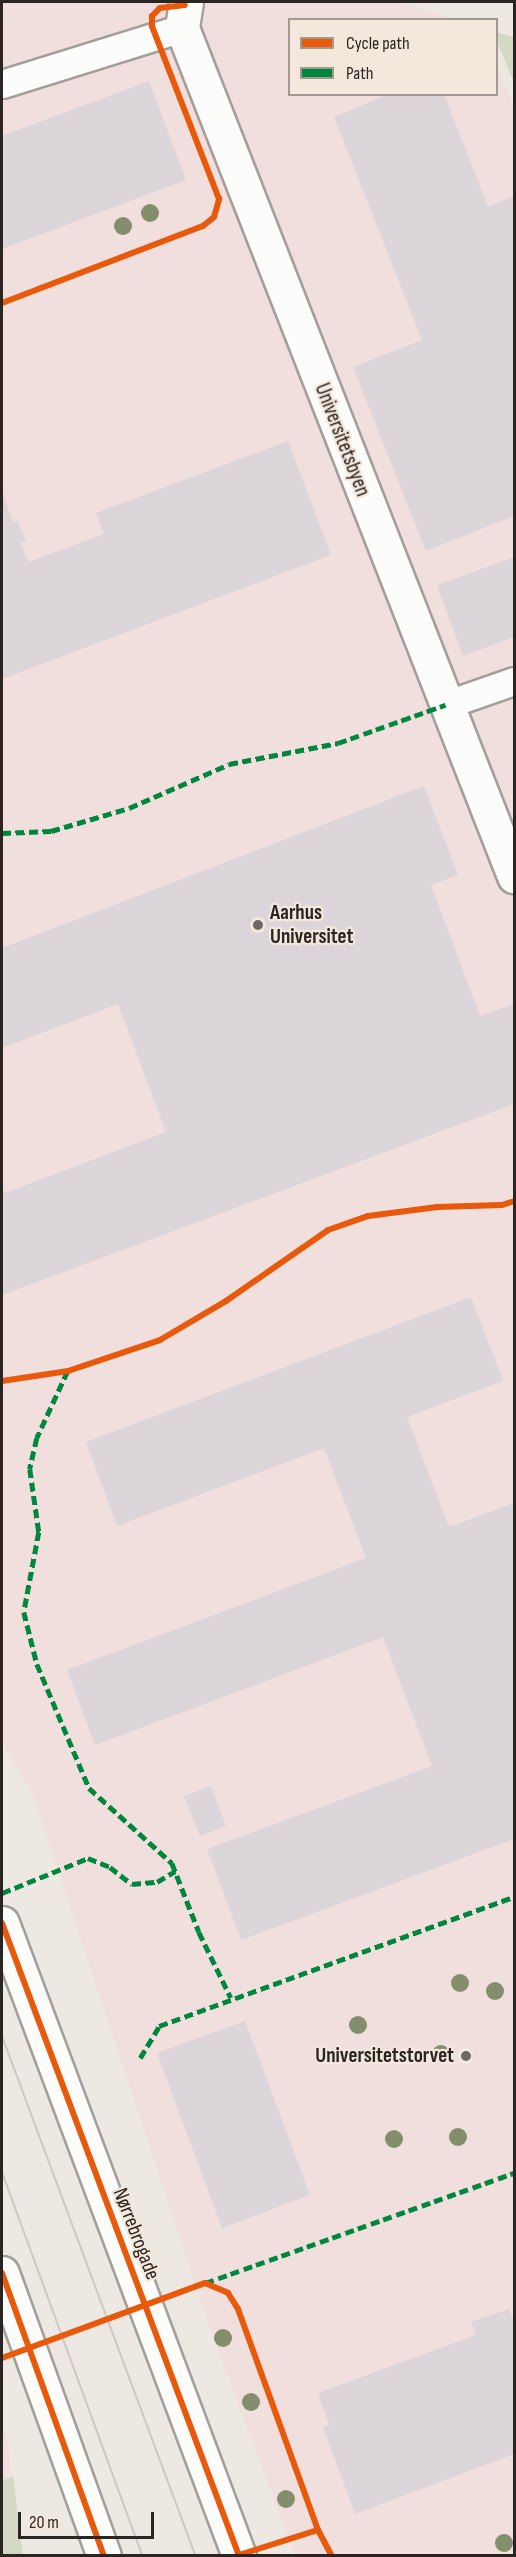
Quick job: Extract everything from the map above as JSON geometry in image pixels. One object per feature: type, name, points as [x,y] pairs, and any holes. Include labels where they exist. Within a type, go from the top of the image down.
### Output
[{"type":"main road","name":"Universitetsbyen","points":[[181,9],[445,705],[514,876]]},
{"type":"main road","name":"Nørrebrogade","points":[[2,1923],[239,2556]]},
{"type":"main road","points":[[2,2273],[104,2556]]},
{"type":"lane","points":[[2,84],[181,9]]},
{"type":"lane","points":[[445,705],[514,681]]},
{"type":"shaded area","name":"Aarhus Universitet","points":[[2,2],[401,2],[452,18],[288,18],[288,96],[498,96],[498,67],[514,108],[514,2555],[295,2555],[212,2335],[33,1795],[2,1742]]},
{"type":"shaded area","points":[[2,2424],[7,2439],[23,2555],[2,2555]]},
{"type":"green space","points":[[498,33],[514,37],[514,83],[498,44]]},
{"type":"green space","points":[[13,2476],[23,2555],[2,2555],[2,2481]]},
{"type":"building","points":[[149,81],[186,180],[2,249],[2,136]]},
{"type":"building","points":[[384,96],[445,96],[488,207],[514,196],[514,516],[426,551],[353,367],[422,340],[334,117]]},
{"type":"building","points":[[288,441],[331,555],[2,679],[2,492],[13,522],[17,521],[26,541],[21,543],[28,562],[104,534],[96,513]]},
{"type":"building","points":[[514,557],[514,637],[463,656],[437,585]]},
{"type":"building","points":[[424,786],[458,875],[431,885],[480,1016],[514,1004],[514,1104],[2,1295],[2,1194],[166,1132],[118,1004],[2,1048],[2,948]]},
{"type":"building","points":[[471,1297],[503,1381],[407,1417],[449,1527],[514,1503],[514,1839],[241,1940],[207,1849],[432,1766],[383,1637],[95,1745],[67,1670],[366,1558],[324,1448],[117,1526],[86,1442]]},
{"type":"building","points":[[211,1786],[226,1826],[200,1836],[184,1796]]},
{"type":"building","points":[[245,2021],[310,2195],[222,2228],[157,2053]]},
{"type":"building","points":[[509,2309],[514,2321],[514,2454],[355,2514],[323,2427],[329,2425],[318,2393],[476,2335],[471,2322]]},
{"type":"tram line","points":[[2,2035],[196,2556]]},
{"type":"tram line","points":[[2,2171],[143,2556]]},
{"type":"marked path","points":[[2,833],[51,831],[129,808],[229,764],[338,743],[445,705]]},
{"type":"marked path","points":[[68,1371],[37,1438],[30,1469],[39,1532],[24,1612],[37,1664],[89,1788],[172,1863],[199,1932],[231,1998]]},
{"type":"marked path","points":[[2,1893],[88,1858],[110,1867],[132,1884],[157,1882],[175,1871]]},
{"type":"marked path","points":[[140,2058],[159,2026],[514,1897]]},
{"type":"marked path","points":[[205,2283],[514,2173]]},
{"type":"cycle path","points":[[2,303],[203,226],[214,217],[219,199],[152,26],[152,16],[160,8],[185,5]]},
{"type":"cycle path","points":[[2,1381],[68,1371],[160,1340],[226,1301],[328,1230],[368,1216],[437,1207],[502,1205],[514,1201]]},
{"type":"cycle path","points":[[2,1923],[239,2556]]},
{"type":"cycle path","points":[[2,2273],[104,2556]]},
{"type":"cycle path","points":[[2,2358],[205,2283],[228,2293],[238,2309],[318,2530],[332,2556]]},
{"type":"cycle path","points":[[239,2555],[318,2530]]},
{"type":"place","name":"Aarhus Universitet","points":[[258,925]]},
{"type":"place","name":"Universitetstorvet","points":[[466,2056]]}]
